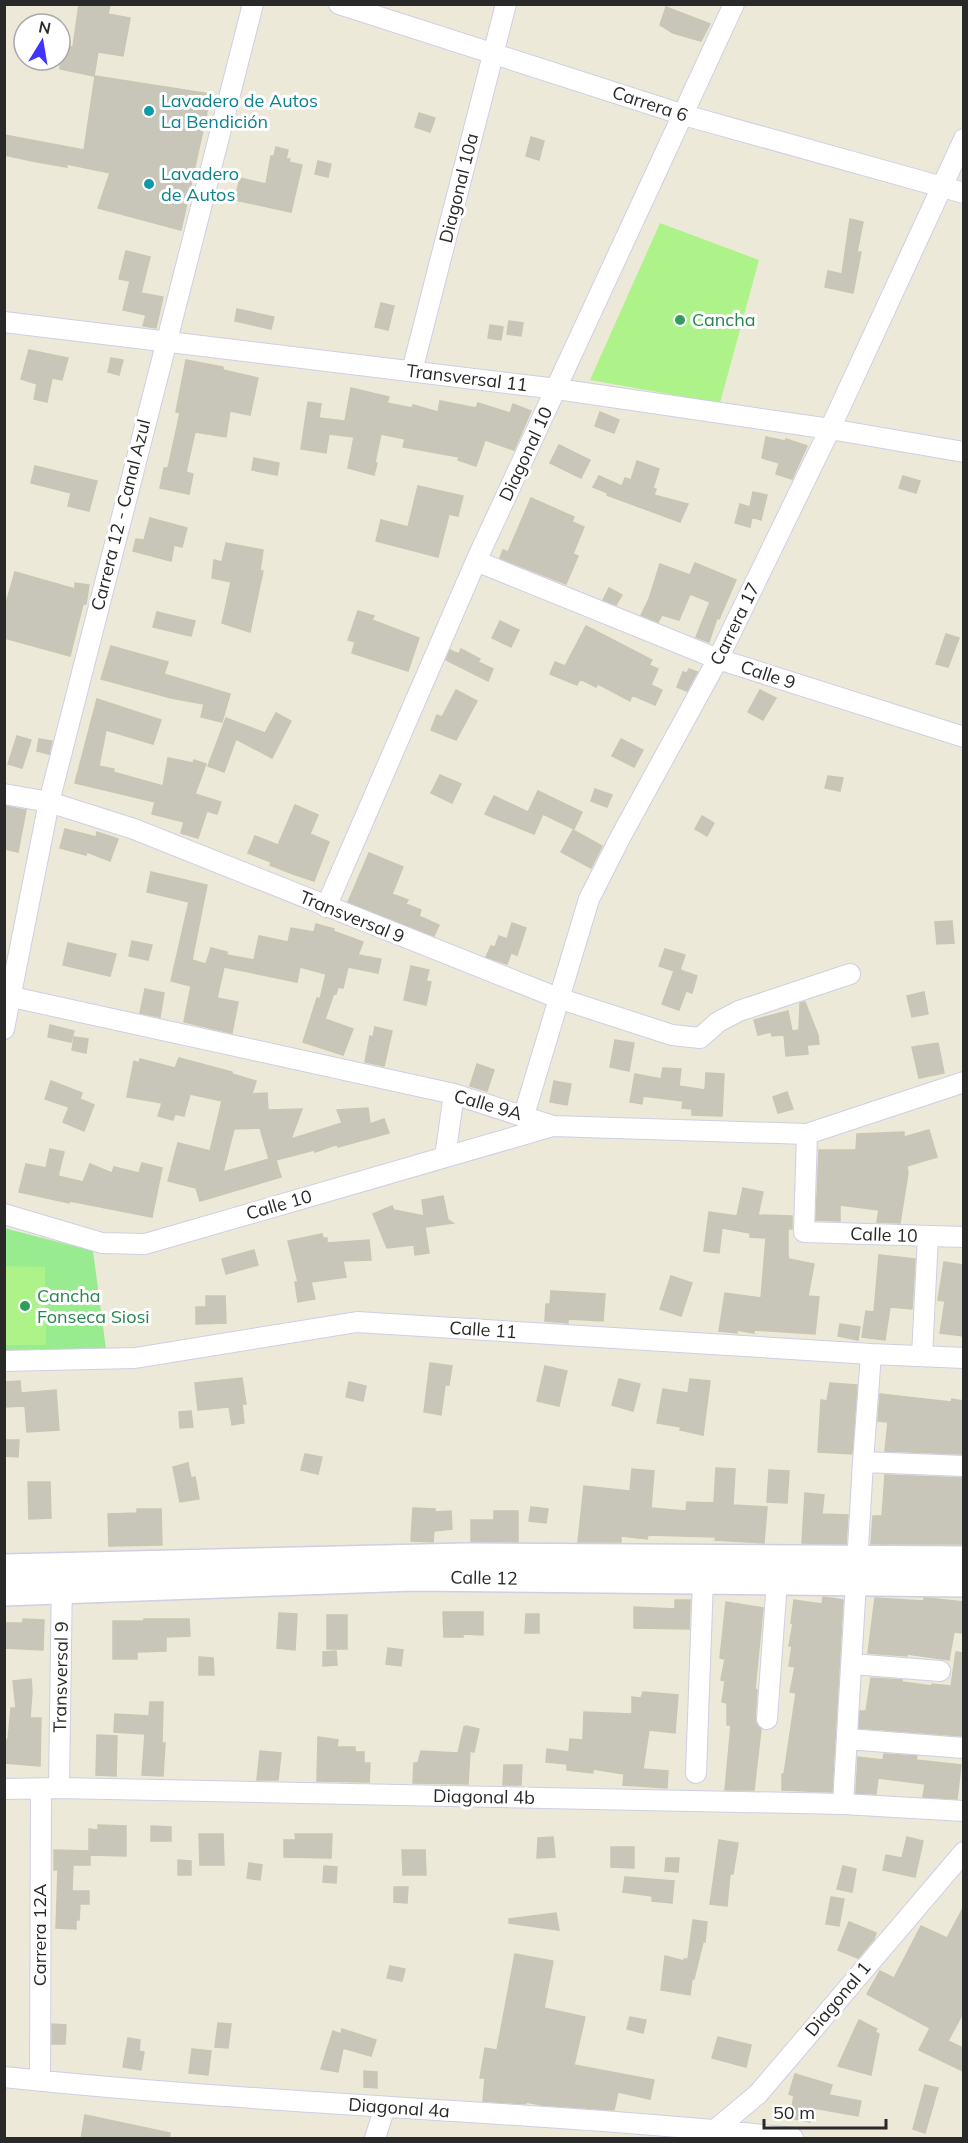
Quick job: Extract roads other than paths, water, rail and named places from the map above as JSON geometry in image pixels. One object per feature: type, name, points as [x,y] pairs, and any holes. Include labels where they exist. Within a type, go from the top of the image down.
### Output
[{"type":"street","name":"Carrera 12 - Canal Azul","points":[[4,1029],[49,802],[252,4]]},
{"type":"street","name":"Carrera 6","points":[[339,4],[684,115],[963,193]]},
{"type":"street","name":"Diagonal 10a","points":[[412,371],[506,4]]},
{"type":"street","name":"Diagonal 10","points":[[326,907],[476,561],[734,4]]},
{"type":"street","name":"Carrera 17","points":[[524,1115],[589,899],[718,659],[830,429],[963,139]]},
{"type":"street","name":"Transversal 11","points":[[4,322],[557,389],[830,429],[963,452]]},
{"type":"street","name":"Calle 9","points":[[476,561],[718,659],[963,737]]},
{"type":"street","name":"Transversal 9","points":[[4,794],[49,802],[134,829],[558,998],[672,1035],[700,1038],[718,1022],[739,1011],[850,974]]},
{"type":"street","name":"Calle 9A","points":[[12,997],[454,1094],[553,1126],[807,1134],[963,1082]]},
{"type":"street","points":[[446,1157],[454,1094]]},
{"type":"street","name":"Calle 10","points":[[4,1214],[102,1243],[145,1244],[553,1126]]},
{"type":"street","name":"Calle 10","points":[[807,1134],[804,1232],[963,1237]]},
{"type":"street","points":[[922,1356],[928,1236]]},
{"type":"street","name":"Calle 11","points":[[4,1361],[135,1358],[357,1322],[963,1358]]},
{"type":"street","points":[[843,1804],[871,1354]]},
{"type":"street","points":[[863,1462],[963,1466]]},
{"type":"street","name":"Calle 12","points":[[4,1568],[62,1578],[334,1570],[465,1557],[644,1569],[857,1571],[963,1583]]},
{"type":"street","name":"Calle 12","points":[[644,1569],[703,1580],[777,1581],[963,1560]]},
{"type":"street","name":"Transversal 9","points":[[50,1788],[62,1578]]},
{"type":"street","name":"Calle 12","points":[[4,1592],[62,1578]]},
{"type":"street","points":[[696,1773],[703,1580]]},
{"type":"street","points":[[766,1719],[777,1581]]},
{"type":"street","points":[[852,1664],[940,1671]]},
{"type":"street","points":[[847,1739],[963,1748]]},
{"type":"street","name":"Diagonal 4b","points":[[4,1789],[50,1788],[843,1804],[963,1811]]},
{"type":"street","name":"Carrera 12A","points":[[40,2081],[50,1788]]},
{"type":"street","name":"Diagonal 1","points":[[710,2134],[758,2094],[963,1852]]},
{"type":"street","name":"Diagonal 4a","points":[[4,2077],[385,2107],[597,2130],[794,2139]]},
{"type":"street","points":[[375,2139],[385,2107]]},
{"type":"place","name":"Lavadero de Autos La Bendición","points":[[149,111]]},
{"type":"place","name":"Lavadero de Autos","points":[[149,184]]},
{"type":"place","name":"Cancha","points":[[680,320]]},
{"type":"place","name":"Cancha Fonseca Siosi","points":[[25,1306]]}]
